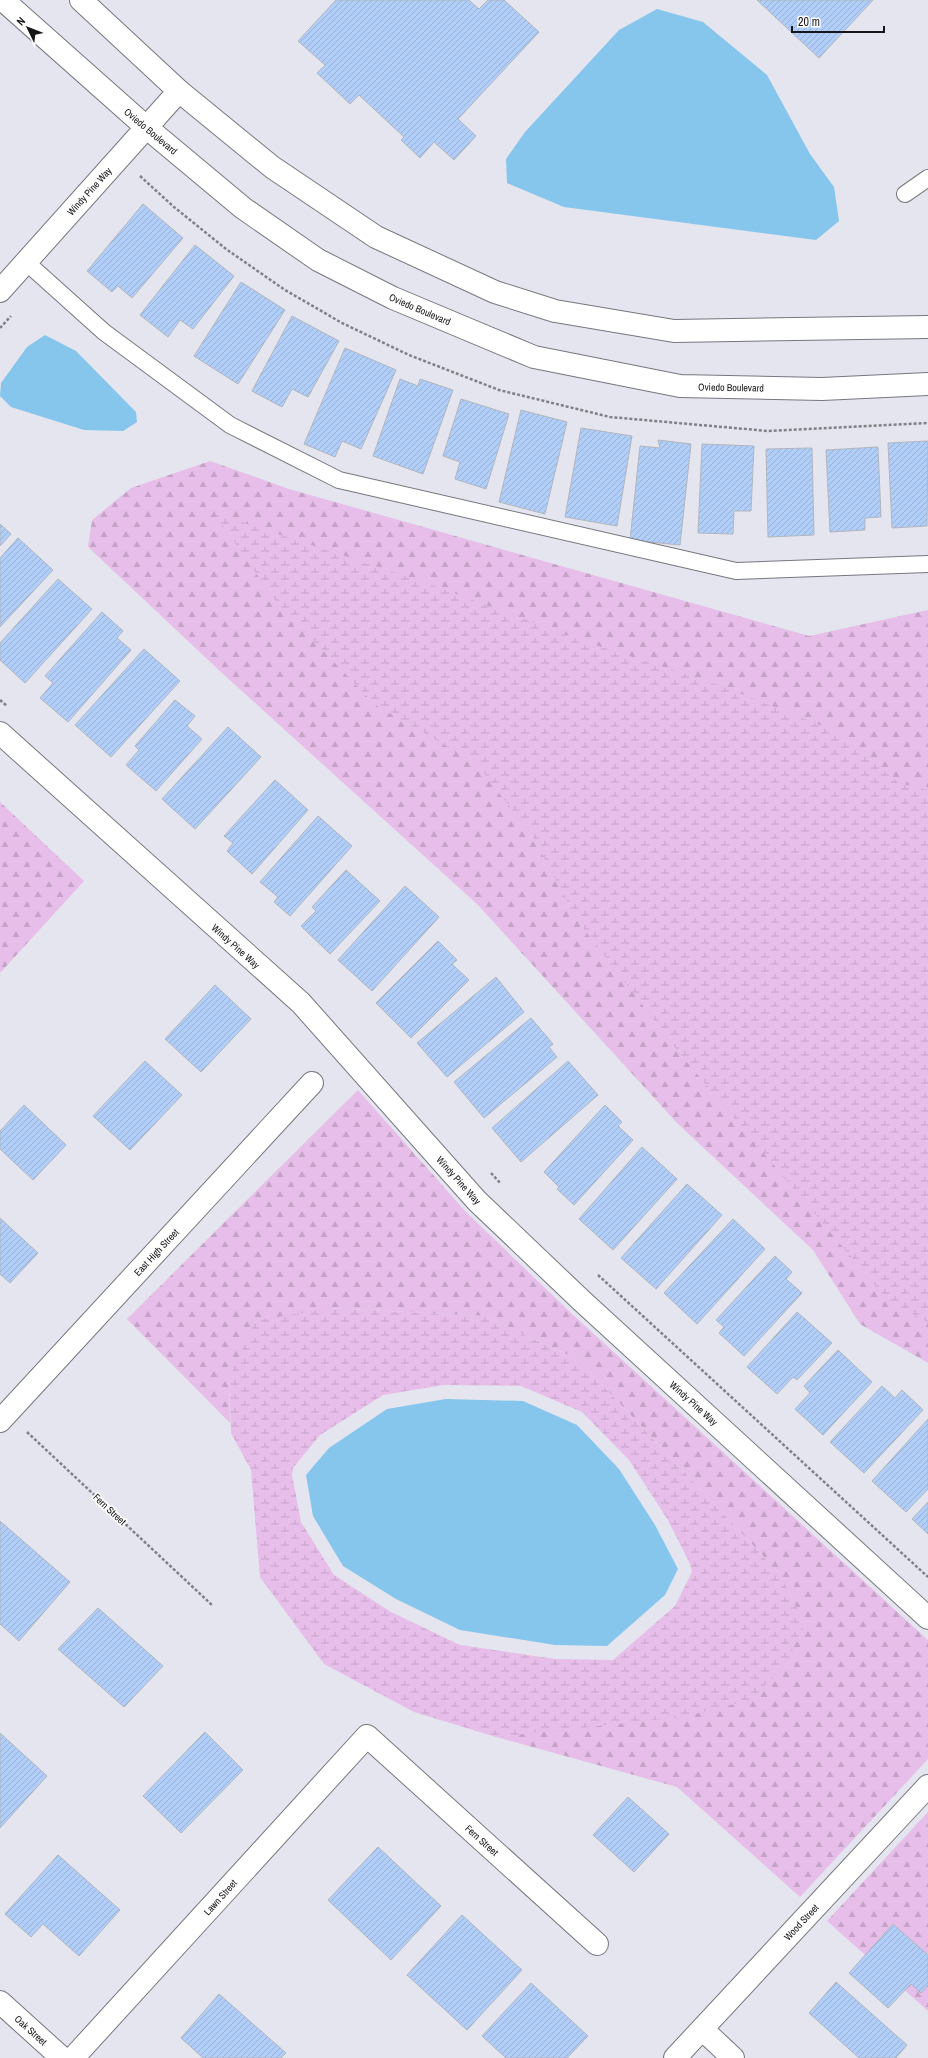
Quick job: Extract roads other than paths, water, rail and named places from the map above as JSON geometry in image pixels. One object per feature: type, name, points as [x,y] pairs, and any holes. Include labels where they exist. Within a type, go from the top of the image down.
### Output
[{"type":"street","name":"Oviedo Boulevard","points":[[3,0],[146,127],[243,208],[318,260],[393,298],[534,358],[680,386],[822,389],[928,384]]},
{"type":"street","points":[[81,0],[179,91],[272,167],[376,237],[495,292],[555,311],[674,331],[928,327]]},
{"type":"street","name":"Windy Pine Way","points":[[0,291],[179,91]]},
{"type":"street","name":"Windy Pine Way","points":[[0,734],[301,1004],[477,1201],[582,1301],[928,1618]]},
{"type":"street","name":"East High Street","points":[[4,1417],[312,1083]]},
{"type":"street","name":"Fern Street","points":[[367,1736],[597,1944]]},
{"type":"street","name":"Lawn Street","points":[[73,2058],[367,1736]]},
{"type":"street","name":"Wood Street","points":[[675,2058],[928,1786]]},
{"type":"street","name":"Oak Street","points":[[0,2002],[62,2058]]},
{"type":"street","points":[[702,2029],[733,2058]]},
{"type":"lane","points":[[904,194],[928,178]]},
{"type":"lane","points":[[26,262],[104,332],[230,425],[339,480],[736,570],[928,564]]},
{"type":"water","points":[[657,9],[703,22],[767,75],[810,154],[834,187],[839,221],[816,240],[564,207],[507,183],[506,159],[525,132],[619,30]]},
{"type":"water","points":[[45,335],[76,351],[136,412],[137,422],[123,431],[84,430],[11,407],[0,396],[1,383],[27,347]]},
{"type":"water","points":[[446,1399],[523,1401],[577,1425],[619,1469],[655,1525],[678,1569],[665,1595],[607,1646],[555,1645],[460,1630],[396,1599],[343,1566],[313,1516],[306,1475],[329,1448],[387,1409]]}]
